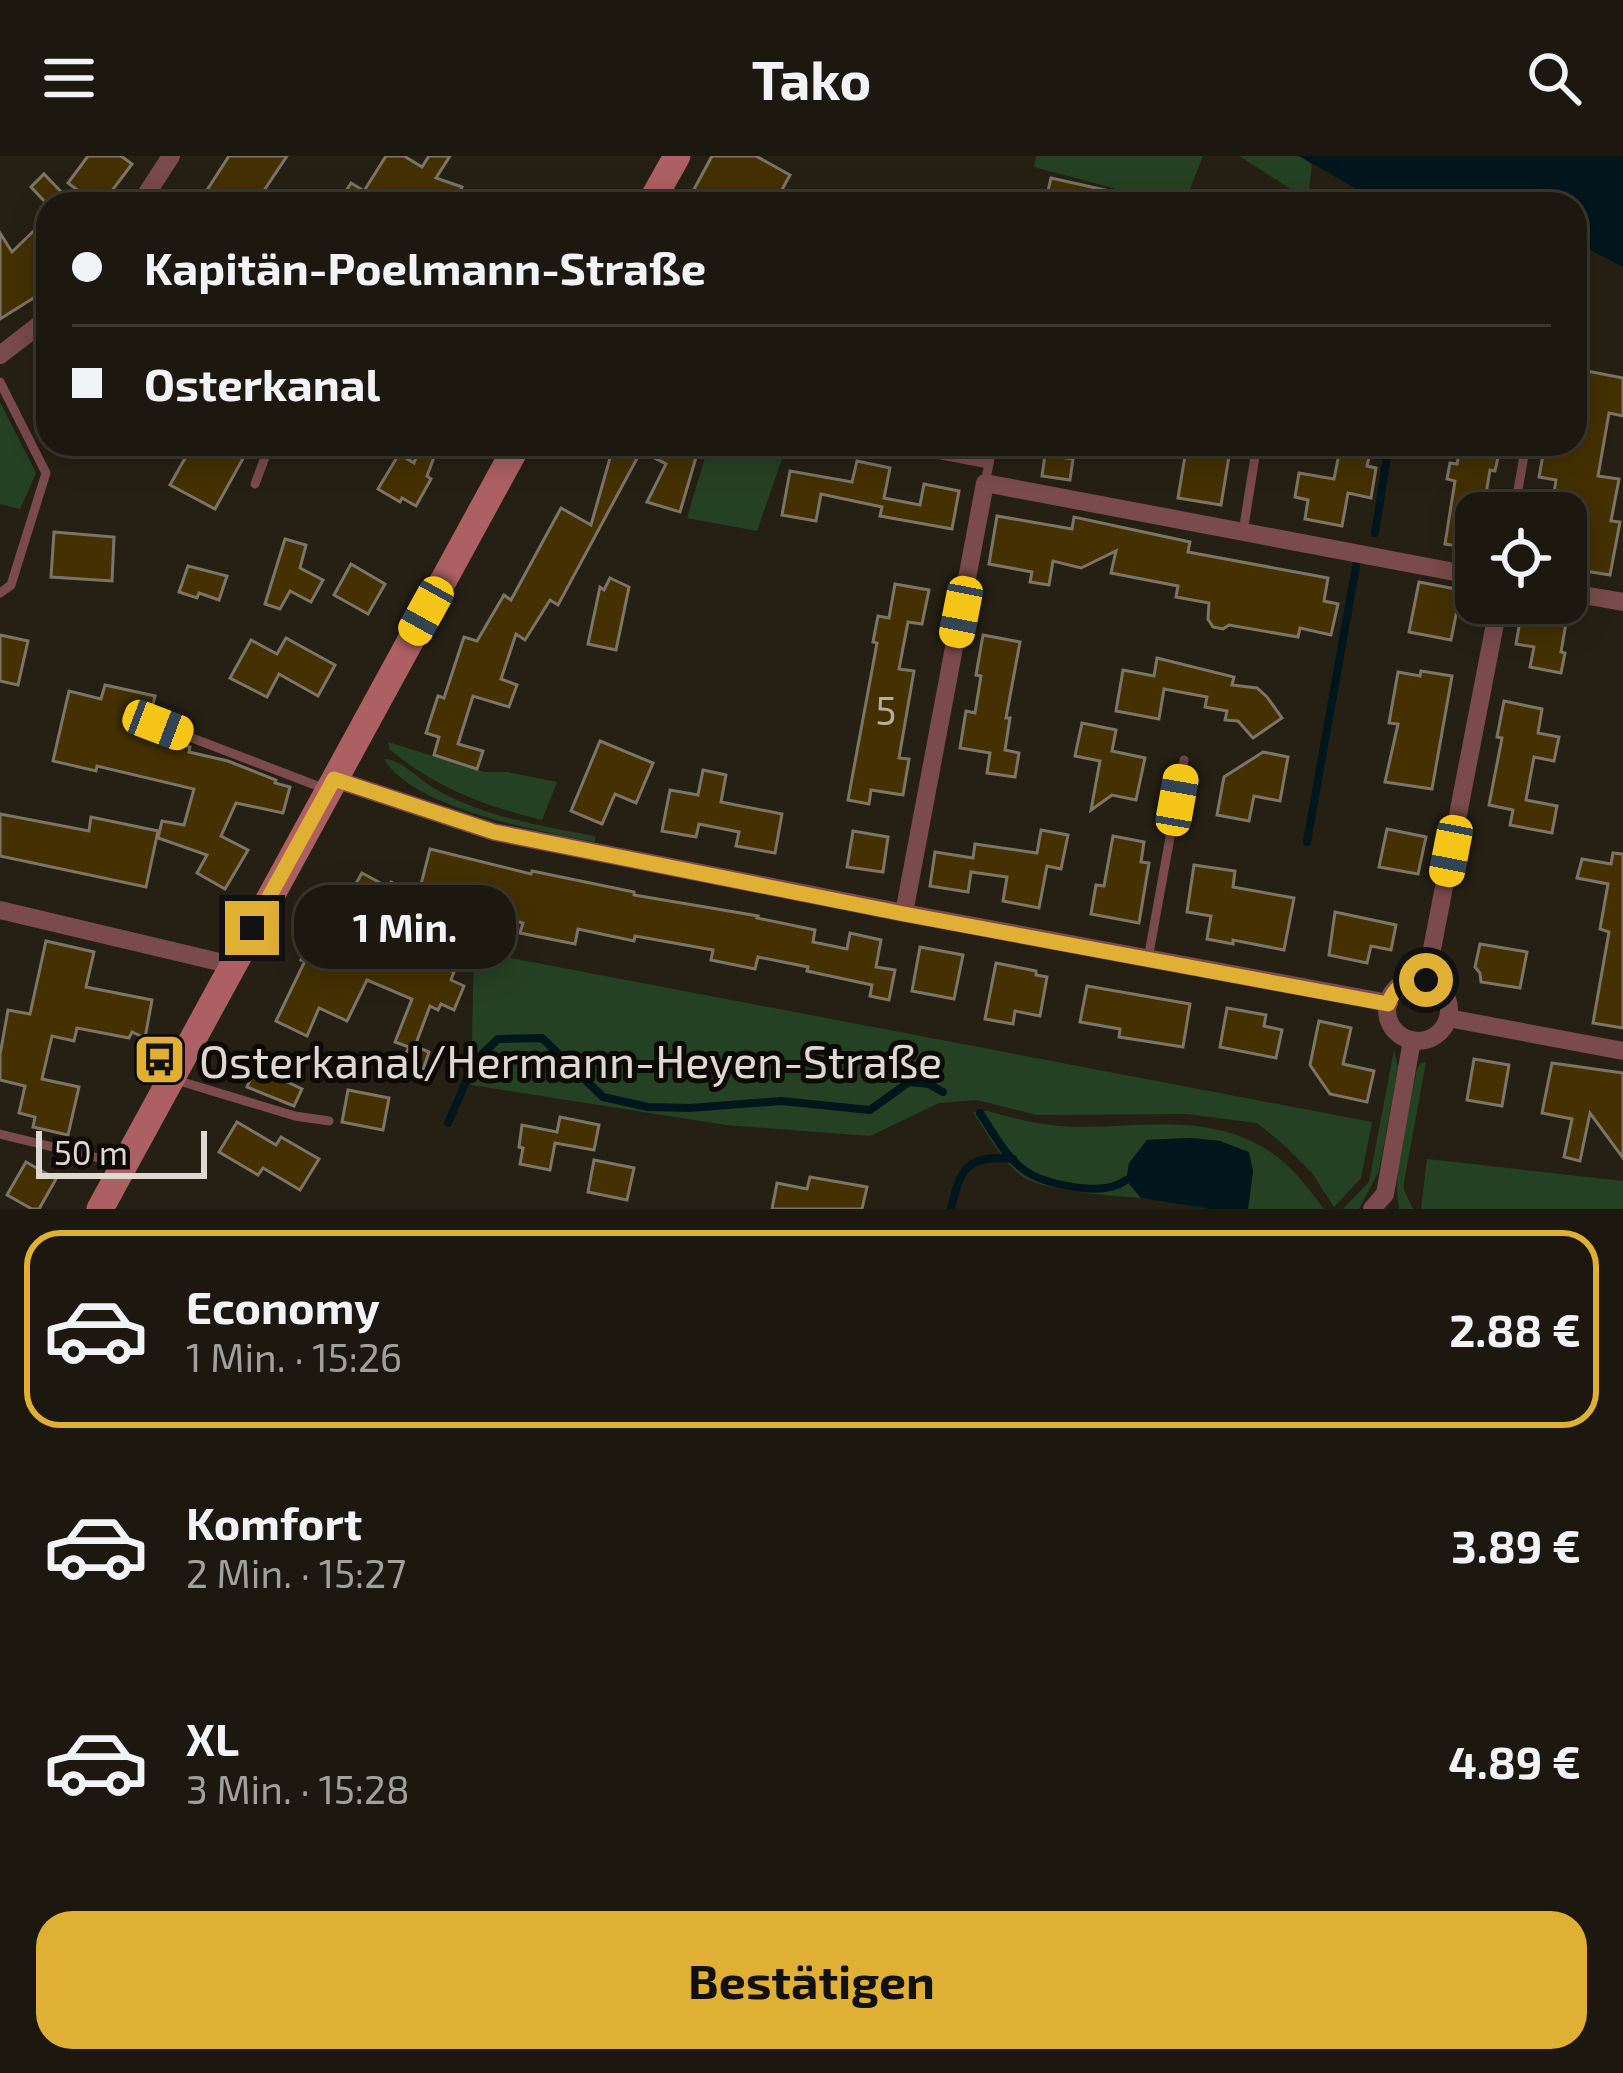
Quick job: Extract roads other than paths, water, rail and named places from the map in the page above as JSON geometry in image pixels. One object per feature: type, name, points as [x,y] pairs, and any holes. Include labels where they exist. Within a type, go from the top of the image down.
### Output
[{"type":"main road","points":[[656,192],[676,156]]},
{"type":"main road","points":[[100,1209],[511,456]]},
{"type":"street","points":[[148,192],[170,156]]},
{"type":"street","points":[[0,355],[36,327]]},
{"type":"street","points":[[904,914],[987,474],[1244,532],[1455,572]]},
{"type":"street","points":[[1587,596],[1623,602]]},
{"type":"street","points":[[1426,980],[1495,624]]},
{"type":"street","points":[[331,784],[494,832],[1388,1004]]},
{"type":"street","points":[[0,910],[232,964]]},
{"type":"street","points":[[1426,980],[1445,995],[1448,1018],[1435,1036],[1412,1040],[1396,1031],[1388,1004],[1402,984],[1426,980]]},
{"type":"street","points":[[1448,1018],[1623,1051]]},
{"type":"street","points":[[1382,1204],[1412,1040]]},
{"type":"lane","points":[[0,382],[36,453]]},
{"type":"lane","points":[[0,593],[11,585],[46,473],[37,456]]},
{"type":"lane","points":[[255,484],[266,456]]},
{"type":"lane","points":[[925,456],[987,474],[991,456]]},
{"type":"lane","points":[[1244,532],[1255,456]]},
{"type":"lane","points":[[1518,492],[1524,456]]},
{"type":"lane","points":[[158,725],[331,784]]},
{"type":"lane","points":[[1148,959],[1184,760]]},
{"type":"lane","points":[[170,1078],[295,1116],[329,1121]]},
{"type":"lane","points":[[0,1134],[124,1164]]},
{"type":"water","points":[[1299,156],[1623,156],[1623,267],[1587,248],[1587,192],[1362,192]]},
{"type":"water","points":[[1147,1140],[1220,1141],[1249,1152],[1253,1171],[1248,1209],[1211,1209],[1141,1198],[1126,1180],[1129,1163]]},
{"type":"waterway","points":[[1375,533],[1387,456]]},
{"type":"waterway","points":[[1307,842],[1356,566]]},
{"type":"waterway","points":[[448,1123],[475,1061],[498,1039],[542,1038],[603,1097],[648,1107],[781,1101],[870,1110],[909,1082],[929,1084],[943,1092]]},
{"type":"waterway","points":[[980,1113],[1013,1160],[1037,1177],[1091,1189],[1126,1180]]},
{"type":"waterway","points":[[951,1209],[968,1167],[986,1159],[1013,1159]]},
{"type":"place","name":"Osterkanal/Hermann-Heyen-Straße","points":[[160,1060]]}]
